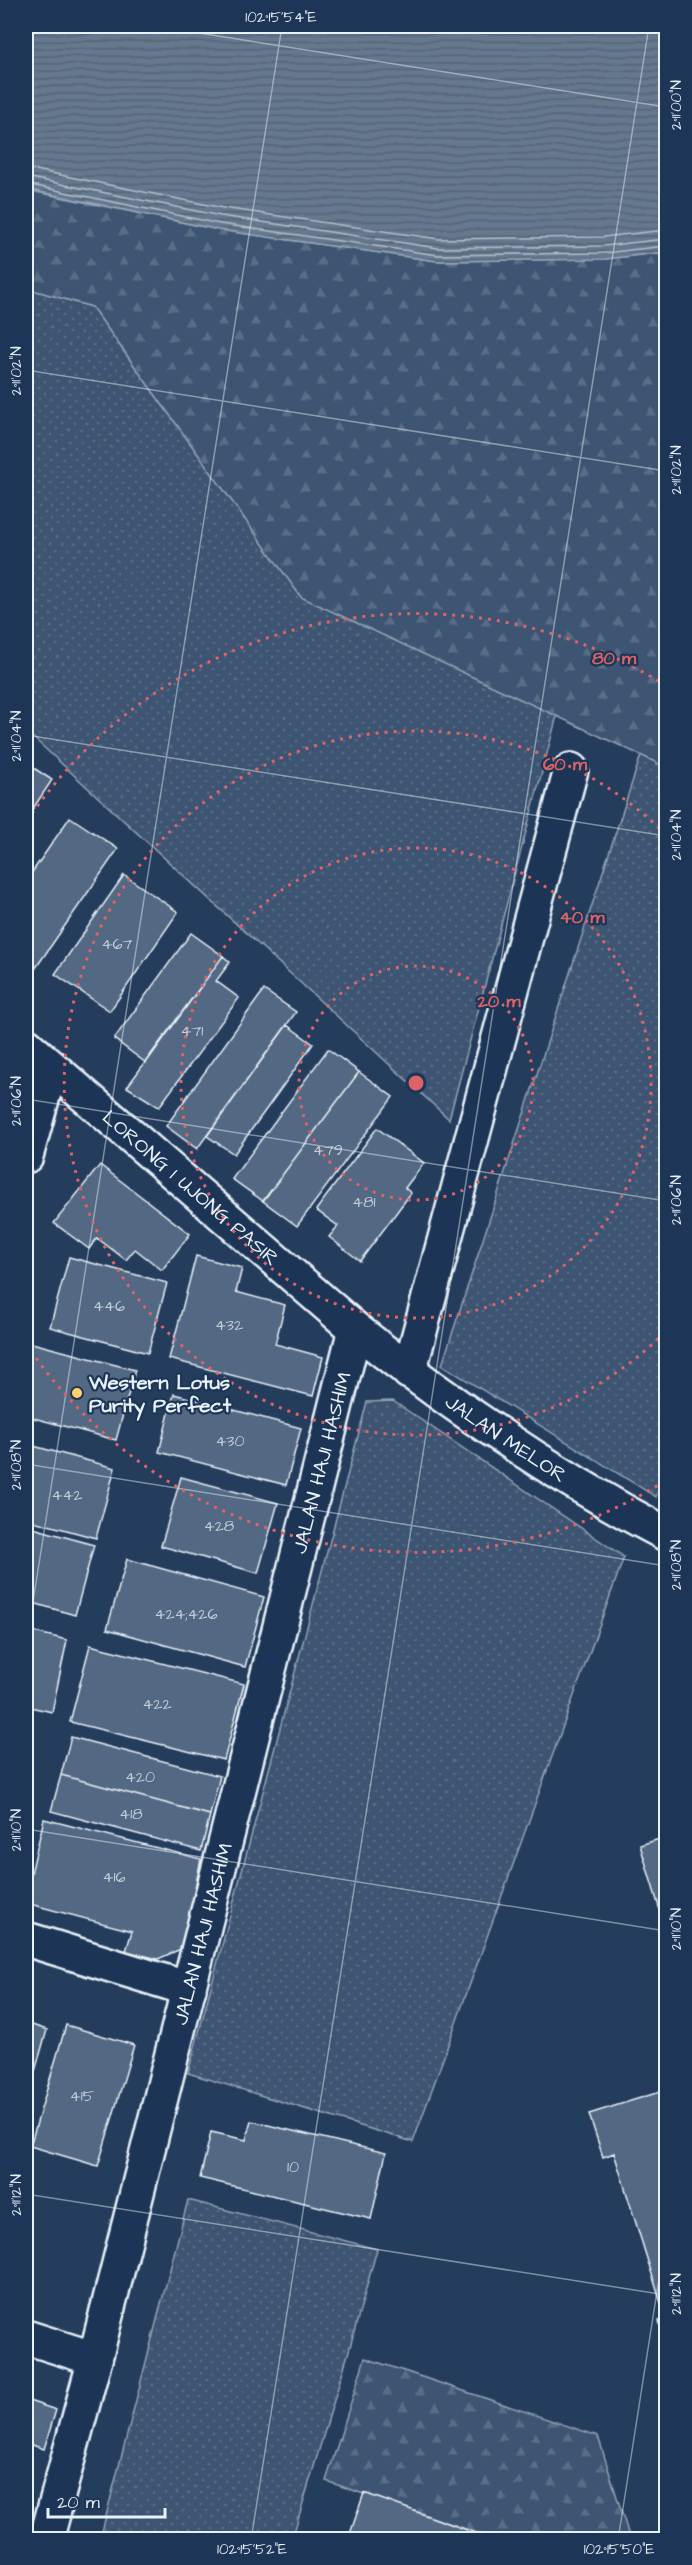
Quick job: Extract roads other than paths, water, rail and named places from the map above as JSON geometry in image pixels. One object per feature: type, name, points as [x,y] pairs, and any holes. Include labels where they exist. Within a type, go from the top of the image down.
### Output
[{"type":"street","points":[[409,1372],[571,770]]},
{"type":"street","name":"LORONG 1 UJONG PASIR","points":[[26,1045],[355,1329]]},
{"type":"street","points":[[26,1156],[51,1067]]},
{"type":"street","name":"JALAN MELOR","points":[[355,1329],[409,1372],[520,1447],[636,1519],[666,1534]]},
{"type":"street","name":"JALAN HAJI HASHIM","points":[[46,2540],[95,2359],[355,1329]]},
{"type":"street","points":[[26,1939],[189,1989]]},
{"type":"street","points":[[26,2337],[95,2359]]},
{"type":"water","points":[[26,26],[666,26],[666,252],[605,259],[437,261],[219,230],[26,189]]},
{"type":"place","name":"Western Lotus Purity Perfect","points":[[77,1393]]}]
